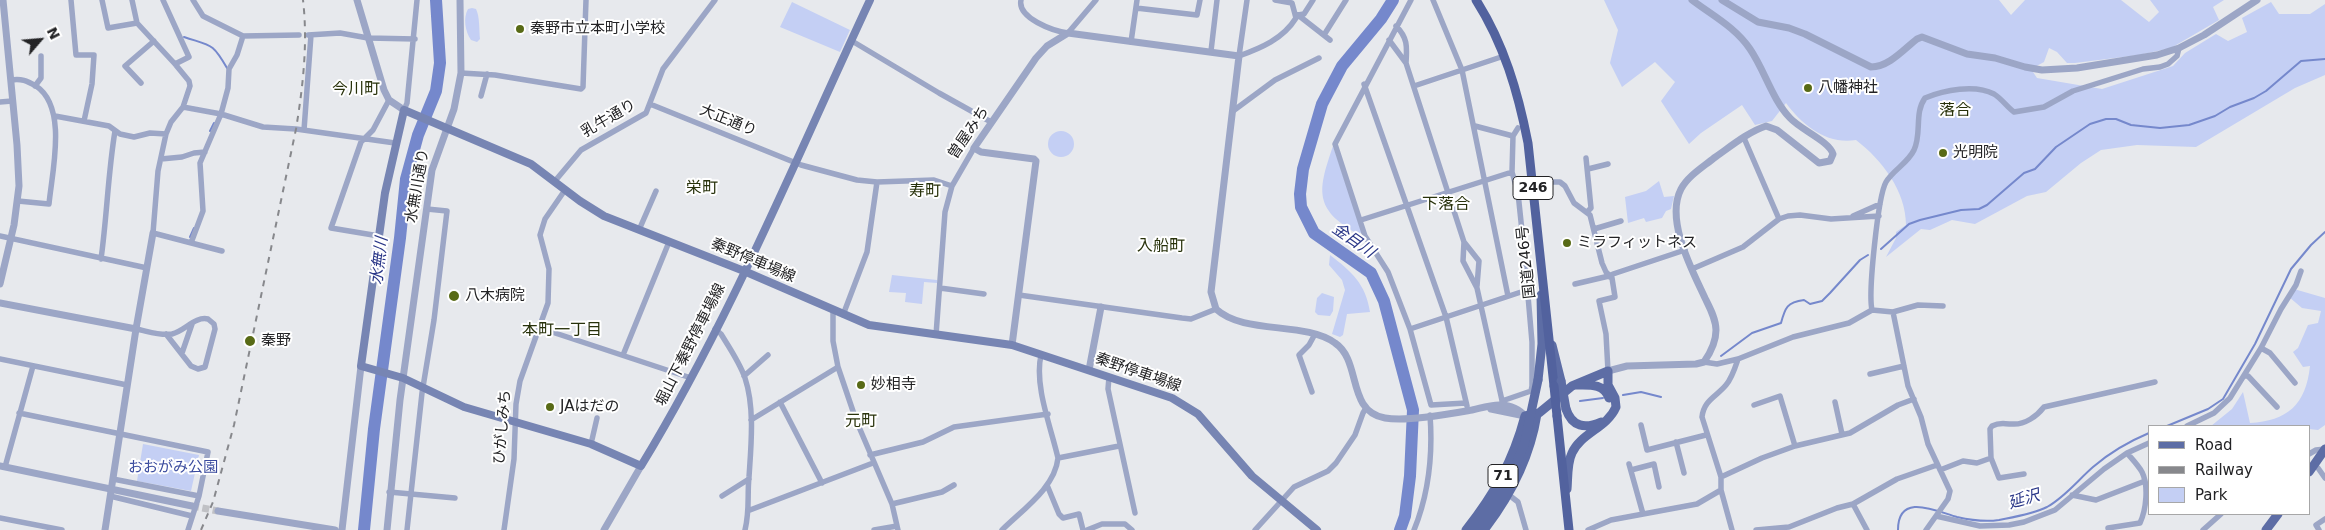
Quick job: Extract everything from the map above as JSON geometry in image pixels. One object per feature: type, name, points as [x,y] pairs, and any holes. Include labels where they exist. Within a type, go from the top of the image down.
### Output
[{"type":"highway","name":"国道246号","points":[[1476,0],[1493,30],[1504,56],[1521,109],[1532,182],[1547,326],[1557,383],[1557,416],[1569,530]]},
{"type":"main road","name":"堀山下秦野停車場線","points":[[641,466],[690,378],[744,271],[870,0]]},
{"type":"main road","name":"秦野停車場線","points":[[406,111],[531,164],[597,212],[744,271],[869,325],[1012,346],[1172,398],[1190,407],[1212,428],[1252,476],[1317,530]]},
{"type":"main road","points":[[406,111],[395,143],[379,236],[364,367],[423,386],[464,407],[591,444],[641,466]]},
{"type":"main road","name":"71","points":[[1474,530],[1509,481],[1524,445],[1538,380],[1542,344],[1540,262]]},
{"type":"main road","points":[[1525,416],[1537,414],[1572,386],[1608,371],[1608,385],[1616,402],[1614,412],[1600,428],[1578,444],[1572,452],[1566,498]]},
{"type":"main road","points":[[1557,383],[1572,421],[1580,426],[1590,427],[1606,420]]},
{"type":"main road","points":[[1572,386],[1594,385],[1602,388],[1607,392],[1614,412]]},
{"type":"main road","name":"71","points":[[1484,530],[1509,496],[1524,462],[1537,414]]},
{"type":"main road","name":"71","points":[[1466,530],[1489,501],[1507,469],[1525,416]]},
{"type":"main road","points":[[2311,469],[2325,449]]},
{"type":"main road","points":[[2266,530],[2277,515]]},
{"type":"street","points":[[0,284],[18,202],[19,169],[11,80],[3,36],[3,0]]},
{"type":"street","points":[[71,0],[76,37],[76,55],[94,55],[92,84],[84,121]]},
{"type":"street","points":[[102,0],[108,28],[137,23]]},
{"type":"street","points":[[105,530],[153,233],[161,159],[166,134],[171,122],[183,107],[190,86],[189,81],[175,64],[137,23],[132,0]]},
{"type":"street","points":[[163,0],[189,57],[175,64]]},
{"type":"street","points":[[193,0],[203,16],[243,36],[299,35]]},
{"type":"street","points":[[357,0],[379,76],[389,100],[406,111],[415,39],[417,0]]},
{"type":"street","name":"水無川通り","points":[[387,530],[401,378],[432,170],[443,127],[455,102],[461,73],[460,0]]},
{"type":"street","points":[[461,73],[487,74],[580,89],[583,87],[586,0]]},
{"type":"street","name":"乳牛通り","points":[[555,181],[581,150],[646,113],[663,69],[716,0]]},
{"type":"street","points":[[1021,0],[1020,7],[1023,13],[1049,28],[1068,33],[1239,56],[1265,45],[1280,36],[1297,16],[1304,14],[1312,0]]},
{"type":"street","points":[[1068,33],[1096,0]]},
{"type":"street","points":[[1131,42],[1137,0]]},
{"type":"street","points":[[1136,8],[1197,15],[1200,0]]},
{"type":"street","points":[[1211,51],[1217,0]]},
{"type":"street","points":[[1247,0],[1211,292],[1216,309],[1229,317],[1259,326],[1315,334],[1328,338],[1344,351],[1350,362],[1355,386],[1366,408],[1383,418],[1398,419],[1468,411],[1502,403],[1531,391],[1532,342],[1518,193],[1512,172],[1512,136],[1518,128]]},
{"type":"street","points":[[1275,0],[1292,3],[1297,16],[1330,40]]},
{"type":"street","points":[[1324,35],[1346,0]]},
{"type":"street","points":[[1411,0],[1364,84],[1335,144],[1365,236],[1388,272],[1410,329],[1431,405],[1466,403]]},
{"type":"street","points":[[1433,0],[1462,70],[1508,296]]},
{"type":"street","points":[[1692,0],[1723,21],[1738,35],[1756,59],[1780,105],[1789,117],[1827,144],[1833,154],[1830,161],[1819,163],[1777,130],[1766,126],[1744,138],[1703,166],[1681,189],[1675,209],[1677,224],[1692,269],[1715,321],[1716,338],[1704,362]]},
{"type":"street","points":[[1722,0],[1758,22],[1789,28],[1805,34],[1871,67],[1878,67],[1888,62],[1917,39],[1922,38],[1967,54],[1995,58],[2042,70],[2113,63],[2157,55],[2179,48],[2204,35],[2254,1]]},
{"type":"street","points":[[1396,26],[1408,44],[1406,63]]},
{"type":"street","points":[[304,130],[309,35],[340,33],[368,38],[415,39]]},
{"type":"street","name":"曽屋みち","points":[[936,335],[945,212],[952,186],[991,122],[1018,87],[1036,58],[1047,46],[1068,33]]},
{"type":"street","points":[[191,243],[203,211],[204,198],[200,163],[221,114],[228,88],[228,69],[237,55],[243,36]]},
{"type":"street","points":[[852,40],[938,93],[991,122]]},
{"type":"street","points":[[1389,40],[1406,63],[1449,192],[1464,242],[1463,261],[1477,288],[1502,403]]},
{"type":"street","points":[[141,83],[125,66],[154,41]]},
{"type":"street","points":[[1872,310],[1870,292],[1880,204],[1887,181],[1915,148],[1920,108],[1926,98],[1950,91],[1979,90],[1993,94],[2014,112],[2024,112],[2044,107],[2073,91],[2143,70],[2160,67],[2177,56],[2179,48]]},
{"type":"street","points":[[35,86],[41,78],[42,56]]},
{"type":"street","points":[[1414,86],[1504,56]]},
{"type":"street","points":[[1233,112],[1275,80],[1319,58]]},
{"type":"street","points":[[481,96],[487,74]]},
{"type":"street","points":[[11,80],[21,78],[47,95],[55,116],[54,159],[49,204],[18,202]]},
{"type":"street","points":[[1364,84],[1446,317],[1468,411]]},
{"type":"street","points":[[379,236],[331,228],[361,142],[373,130],[389,100]]},
{"type":"street","points":[[0,102],[12,101]]},
{"type":"street","name":"大正通り","points":[[650,104],[795,163],[857,180],[877,182],[934,180],[952,186]]},
{"type":"street","points":[[183,107],[221,114],[263,127],[304,130],[395,143]]},
{"type":"street","points":[[55,116],[109,126],[115,131],[134,138],[150,134],[166,134]]},
{"type":"street","points":[[1474,126],[1512,136]]},
{"type":"street","points":[[101,259],[110,159],[115,131]]},
{"type":"street","points":[[1744,138],[1779,218]]},
{"type":"street","points":[[974,148],[981,152],[1034,159],[1036,161],[1012,346]]},
{"type":"street","points":[[161,159],[205,152]]},
{"type":"street","points":[[1586,158],[1591,208],[1587,212]]},
{"type":"street","points":[[1588,168],[1608,164]]},
{"type":"street","points":[[1361,220],[1512,172]]},
{"type":"street","points":[[843,315],[867,252],[877,182]]},
{"type":"street","points":[[1532,182],[1560,182],[1565,186],[1574,203],[1587,212],[1594,229],[1602,263],[1609,276],[1615,296],[1599,301],[1606,334],[1608,371],[1627,366],[1687,365],[1704,362],[1717,364],[1738,359],[1794,337],[1849,323],[1872,310],[1894,312],[1918,304],[1943,306]]},
{"type":"street","name":"ひがしみち","points":[[504,530],[514,459],[515,422],[520,381],[548,303],[549,277],[540,235],[545,219],[565,190]]},
{"type":"street","points":[[639,230],[656,191]]},
{"type":"street","points":[[1851,217],[1880,204]]},
{"type":"street","points":[[407,530],[423,386],[434,320],[447,211],[427,209]]},
{"type":"street","points":[[1692,269],[1743,247],[1779,218],[1800,215],[1831,219],[1879,216]]},
{"type":"street","points":[[1594,229],[1621,221]]},
{"type":"street","points":[[153,233],[222,251]]},
{"type":"street","points":[[0,236],[147,268]]},
{"type":"street","points":[[623,355],[669,242]]},
{"type":"street","points":[[1464,242],[1479,261],[1477,288]]},
{"type":"street","points":[[1575,284],[1609,276],[1685,250]]},
{"type":"street","points":[[2189,425],[2214,414],[2245,376],[2280,309],[2296,285],[2301,271]]},
{"type":"street","points":[[940,288],[980,293],[978,286]]},
{"type":"street","points":[[1410,329],[1527,290]]},
{"type":"street","points":[[1019,295],[1101,308],[1191,318],[1216,309]]},
{"type":"street","points":[[0,303],[166,334],[180,332],[204,318],[214,324],[207,363],[202,368],[194,368],[166,334]]},
{"type":"street","points":[[1089,370],[1101,308]]},
{"type":"street","points":[[832,310],[833,341],[838,366],[856,420],[892,504],[897,528],[874,530]]},
{"type":"street","points":[[1894,312],[1904,366],[1914,399],[1939,468],[1950,491],[1945,504],[1927,530]]},
{"type":"street","points":[[182,353],[192,324]]},
{"type":"street","points":[[540,328],[690,378]]},
{"type":"street","points":[[715,329],[722,334],[744,376],[751,420],[750,510],[745,530]]},
{"type":"street","points":[[1312,392],[1299,356],[1309,345],[1315,334]]},
{"type":"street","points":[[2261,348],[2270,353],[2281,370],[2295,383]]},
{"type":"street","points":[[744,376],[768,355]]},
{"type":"street","points":[[1002,530],[1048,485],[1055,473],[1058,458],[1040,382],[1038,367],[1041,355]]},
{"type":"street","points":[[0,359],[127,385]]},
{"type":"street","points":[[1732,530],[1721,490],[1720,477],[1702,417],[1703,408],[1712,396],[1726,386],[1738,359]]},
{"type":"street","points":[[33,366],[2,466],[110,492],[192,516]]},
{"type":"street","points":[[751,420],[838,366]]},
{"type":"street","points":[[1870,374],[1904,366]]},
{"type":"street","points":[[342,530],[364,367]]},
{"type":"street","points":[[1109,376],[1108,389],[1135,513]]},
{"type":"street","points":[[2245,376],[2248,376],[2262,396],[2277,407]]},
{"type":"street","points":[[2024,474],[2014,479],[1999,478],[1991,458],[1990,429],[1992,426],[2003,422],[2012,424],[2032,419],[2044,407],[2155,382]]},
{"type":"street","points":[[1754,405],[1783,395],[1795,446]]},
{"type":"street","points":[[1720,477],[1795,446],[1850,433],[1898,405],[1914,399]]},
{"type":"street","points":[[780,402],[822,483]]},
{"type":"street","points":[[1835,402],[1842,434]]},
{"type":"street","points":[[1502,403],[1521,411],[1525,416]]},
{"type":"street","points":[[1255,530],[1294,487],[1328,471],[1336,463],[1355,435],[1366,408]]},
{"type":"street","points":[[1481,408],[1501,410],[1525,416]]},
{"type":"street","points":[[19,414],[208,452],[188,530]]},
{"type":"street","points":[[870,455],[923,442],[954,427],[1048,414]]},
{"type":"street","points":[[1414,530],[1426,493],[1432,445],[1429,416]]},
{"type":"street","points":[[591,444],[597,418]]},
{"type":"street","points":[[1641,425],[1644,450],[1706,434]]},
{"type":"street","points":[[1676,442],[1684,473]]},
{"type":"street","points":[[1936,516],[1980,526],[2009,525],[2024,522],[2056,510],[2072,495],[2127,453],[2148,443]]},
{"type":"street","points":[[1058,458],[1119,446]]},
{"type":"street","points":[[2310,453],[2316,450],[2325,449]]},
{"type":"street","points":[[2108,528],[2140,523],[2143,517],[2145,481],[2142,472],[2127,453]]},
{"type":"street","points":[[1756,530],[1789,527],[1837,508],[1854,504],[1898,479],[1963,461],[1977,463],[1991,458]]},
{"type":"street","points":[[750,510],[873,463]]},
{"type":"street","points":[[1643,514],[1630,467],[1654,464],[1658,487]]},
{"type":"street","points":[[604,530],[641,466]]},
{"type":"street","points":[[2311,469],[2318,468],[2325,478]]},
{"type":"street","points":[[113,478],[198,496]]},
{"type":"street","points":[[722,496],[749,479]]},
{"type":"street","points":[[2072,495],[2096,500],[2145,481]]},
{"type":"street","points":[[892,504],[942,492],[954,485]]},
{"type":"street","points":[[1048,485],[1059,514],[1063,518],[1079,514],[1085,530],[1102,524],[1125,524],[1132,530]]},
{"type":"street","points":[[1588,530],[1611,520],[1697,504],[1721,490]]},
{"type":"street","points":[[110,492],[192,506]]},
{"type":"street","points":[[389,492],[455,498]]},
{"type":"street","points":[[1509,496],[1518,502],[1526,530]]},
{"type":"street","points":[[1854,504],[1867,530]]},
{"type":"street","points":[[218,511],[334,530]]},
{"type":"street","points":[[2203,530],[2220,515]]},
{"type":"street","points":[[0,518],[62,530]]},
{"type":"street","points":[[2319,530],[2316,525],[2325,519]]},
{"type":"green space","points":[[1604,0],[1999,0],[2011,15],[2025,0],[2121,0],[2149,22],[2159,12],[2150,0],[2224,0],[2213,7],[2219,20],[2171,48],[2139,55],[2067,63],[2057,52],[2049,48],[2044,62],[2031,69],[2037,78],[2102,89],[2173,66],[2185,53],[2216,34],[2228,41],[2247,32],[2242,18],[2271,2],[2279,14],[2310,14],[2325,4],[2325,75],[2295,88],[2196,147],[2137,145],[2101,150],[2081,163],[2046,192],[2027,196],[1975,224],[1952,220],[1930,230],[1921,229],[1886,257],[1896,238],[1896,232],[1906,225],[1905,212],[1902,200],[1891,177],[1866,148],[1856,140],[1845,141],[1835,139],[1816,132],[1800,119],[1786,103],[1772,121],[1755,125],[1742,105],[1701,133],[1689,144],[1661,101],[1675,82],[1655,62],[1622,87],[1610,63],[1618,30]]},
{"type":"green space","points":[[792,2],[850,30],[840,52],[780,27]]},
{"type":"green space","points":[[468,9],[476,9],[479,20],[480,39],[477,42],[471,40],[465,24],[466,13]]},
{"type":"green space","points":[[1061,131],[1070,135],[1074,144],[1070,153],[1061,157],[1052,153],[1048,144],[1052,135]]},
{"type":"green space","points":[[1333,146],[1362,232],[1358,234],[1333,216],[1326,207],[1323,197],[1324,175]]},
{"type":"green space","points":[[1659,181],[1664,197],[1674,196],[1671,209],[1666,211],[1662,218],[1646,222],[1644,218],[1628,223],[1625,197],[1646,191]]},
{"type":"green space","points":[[1330,255],[1351,273],[1361,286],[1370,312],[1347,314],[1343,335],[1340,337],[1332,334],[1345,290],[1342,280],[1329,265]]},
{"type":"green space","points":[[892,275],[937,280],[937,283],[924,282],[922,304],[905,302],[906,293],[889,292]]},
{"type":"green space","points":[[2294,289],[2325,298],[2325,425],[2318,430],[2310,429],[2310,425],[2212,425],[2232,409],[2243,392],[2250,423],[2274,419],[2284,414],[2299,401],[2308,380],[2310,366],[2303,367],[2293,352],[2298,348],[2308,325],[2318,323],[2321,311],[2302,308],[2289,297]]},
{"type":"green space","points":[[1322,293],[1334,297],[1333,311],[1330,316],[1318,315],[1315,312],[1317,298]]},
{"type":"green space","name":"おおがみ公園","points":[[143,444],[199,455],[191,491],[137,481]]},
{"type":"waterway","name":"水無川","points":[[364,530],[374,429],[400,238],[406,179],[418,135],[436,91],[440,63],[436,0]]},
{"type":"waterway","name":"金目川","points":[[1393,0],[1381,19],[1342,66],[1322,104],[1303,169],[1300,194],[1301,207],[1314,233],[1371,273],[1384,301],[1413,410],[1410,476],[1405,516],[1400,530]]},
{"type":"waterway","points":[[184,37],[210,46],[218,53],[227,68]]},
{"type":"waterway","points":[[1881,249],[1909,224],[1961,210],[1979,209],[1987,205],[2024,173],[2035,169],[2056,147],[2090,124],[2106,119],[2116,119],[2131,125],[2160,128],[2189,125],[2215,116],[2230,107],[2254,98],[2266,91],[2301,61],[2325,59]]},
{"type":"waterway","points":[[210,131],[214,123]]},
{"type":"waterway","points":[[190,237],[194,228]]},
{"type":"waterway","name":"延沢","points":[[2169,425],[2208,409],[2223,399],[2255,344],[2291,269],[2311,245],[2325,232]]},
{"type":"waterway","points":[[1721,356],[1752,333],[1781,323],[1784,313],[1790,304],[1804,300],[1810,304],[1822,301],[1860,260],[1868,255]]},
{"type":"waterway","points":[[1623,395],[1641,392],[1661,397]]},
{"type":"waterway","points":[[1580,401],[1603,398]]},
{"type":"waterway","name":"延沢","points":[[1898,530],[1900,518],[1904,511],[1911,508],[1929,508],[1962,518],[1989,521],[2042,509],[2060,498],[2105,457],[2148,434]]},
{"type":"tunnel","points":[[192,506],[218,511]]},
{"type":"railway","points":[[201,530],[213,502],[234,425],[296,129],[304,64],[303,0]]},
{"type":"place","name":"秦野市立本町小学校","points":[[520,29]]},
{"type":"place","name":"八幡神社","points":[[1808,88]]},
{"type":"place","name":"光明院","points":[[1943,153]]},
{"type":"place","name":"ミラフィットネス","points":[[1567,243]]},
{"type":"place","name":"八木病院","points":[[454,296]]},
{"type":"place","name":"秦野","points":[[250,341]]},
{"type":"place","name":"妙相寺","points":[[861,385]]},
{"type":"place","name":"JAはだの","points":[[550,407]]},
{"type":"district","name":"今川町","points":[[356,90]]},
{"type":"district","name":"落合","points":[[1955,111]]},
{"type":"district","name":"栄町","points":[[702,189]]},
{"type":"district","name":"寿町","points":[[925,192]]},
{"type":"district","name":"下落合","points":[[1446,205]]},
{"type":"district","name":"入船町","points":[[1161,247]]},
{"type":"district","name":"本町一丁目","points":[[562,331]]},
{"type":"district","name":"元町","points":[[861,422]]}]
